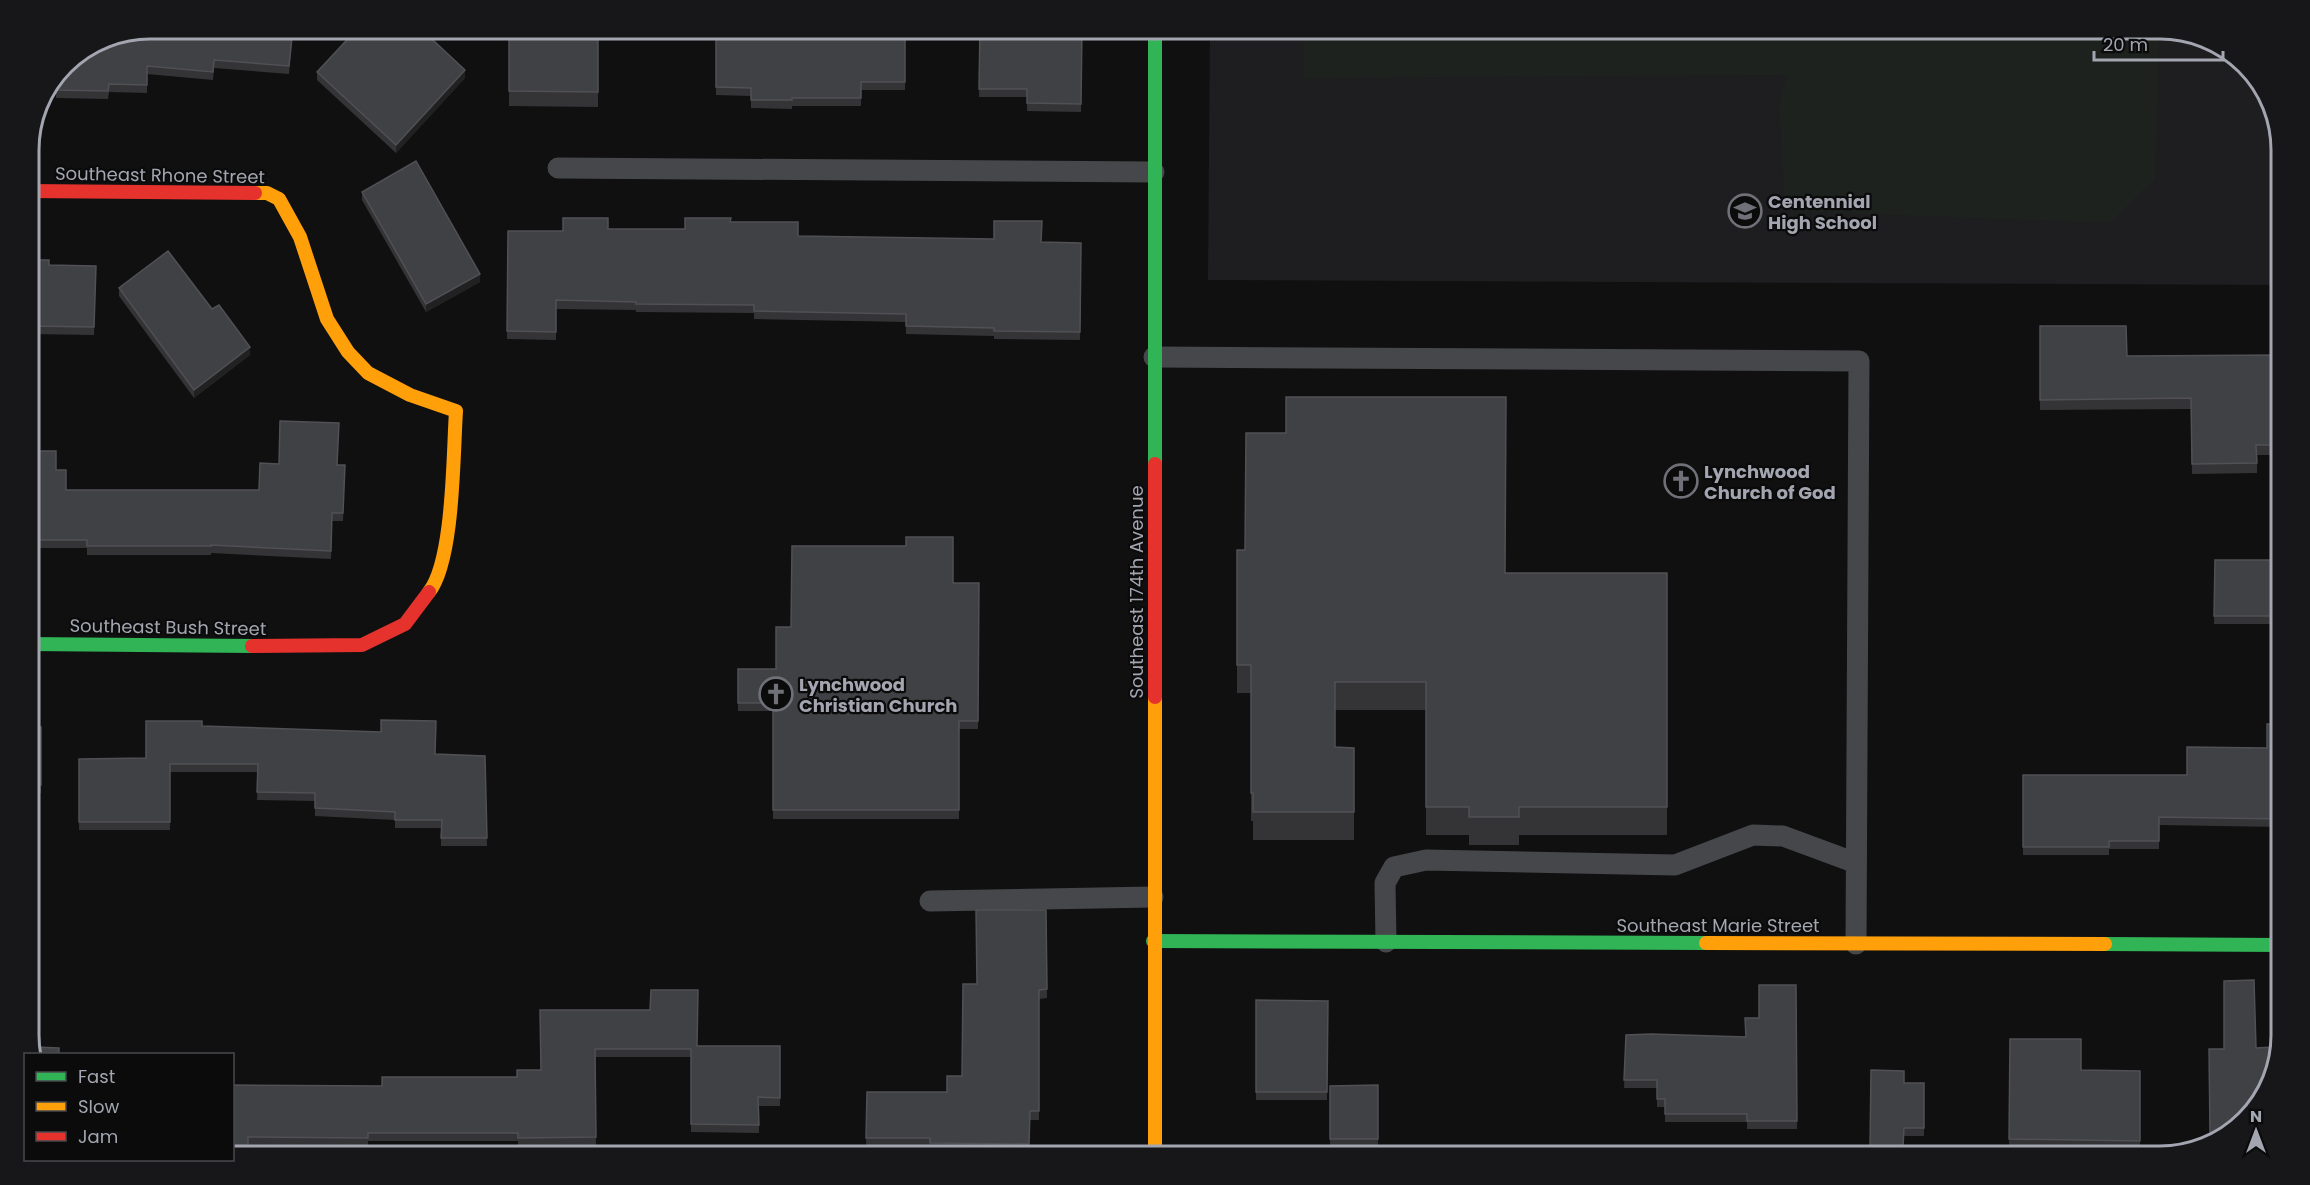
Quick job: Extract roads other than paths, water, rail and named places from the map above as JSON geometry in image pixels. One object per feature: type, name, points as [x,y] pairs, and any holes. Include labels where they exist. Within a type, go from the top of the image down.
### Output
[{"type":"street","name":"Southeast 174th Avenue","points":[[1155,39],[1155,1146]]},
{"type":"street","name":"Southeast Rhone Street","points":[[39,191],[267,193],[279,199],[300,237],[327,319],[348,352],[368,373],[410,395],[456,411],[448,538],[435,585],[405,624],[362,645],[307,647]]},
{"type":"street","name":"Southeast Bush Street","points":[[39,644],[307,647]]},
{"type":"street","name":"Southeast Marie Street","points":[[1154,941],[2271,945]]},
{"type":"lane","points":[[558,168],[1154,172]]},
{"type":"lane","points":[[1154,357],[1859,361],[1856,944]]},
{"type":"lane","points":[[1386,942],[1385,882],[1394,867],[1426,860],[1675,865],[1754,835],[1783,836],[1856,863]]},
{"type":"lane","points":[[930,900],[1154,897]]},
{"type":"place","name":"Centennial High School","points":[[1745,211]]},
{"type":"place","name":"Lynchwood Church of God","points":[[1681,481]]},
{"type":"place","name":"Lynchwood Christian Church","points":[[776,694]]}]
